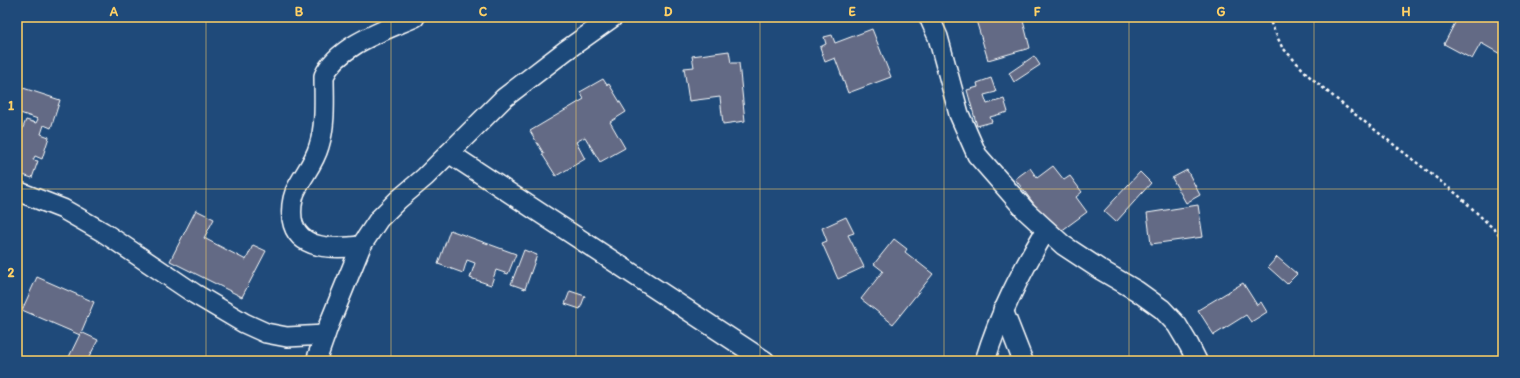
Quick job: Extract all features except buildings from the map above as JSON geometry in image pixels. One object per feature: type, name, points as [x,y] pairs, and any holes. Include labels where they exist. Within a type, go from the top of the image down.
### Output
[{"type":"street","points":[[361,246],[324,246],[302,239],[294,228],[292,217],[294,193],[313,162],[322,136],[324,76],[328,68],[341,54],[367,39],[415,17]]},
{"type":"street","points":[[316,361],[325,334],[361,246],[379,219],[449,153],[504,98],[565,51],[613,17]]},
{"type":"street","points":[[929,17],[938,37],[959,114],[977,155],[1026,211],[1063,245],[1137,291],[1162,309],[1176,325],[1197,361]]},
{"type":"street","points":[[449,153],[765,361]]},
{"type":"street","points":[[17,191],[77,216],[195,294],[244,323],[266,333],[287,338],[325,334]]},
{"type":"street","points":[[985,361],[1003,310],[1023,269],[1046,230]]},
{"type":"street","points":[[1003,310],[1023,361]]},
{"type":"path","points":[[1268,17],[1282,48],[1309,76],[1347,108],[1458,194],[1497,232],[1503,240]]}]
